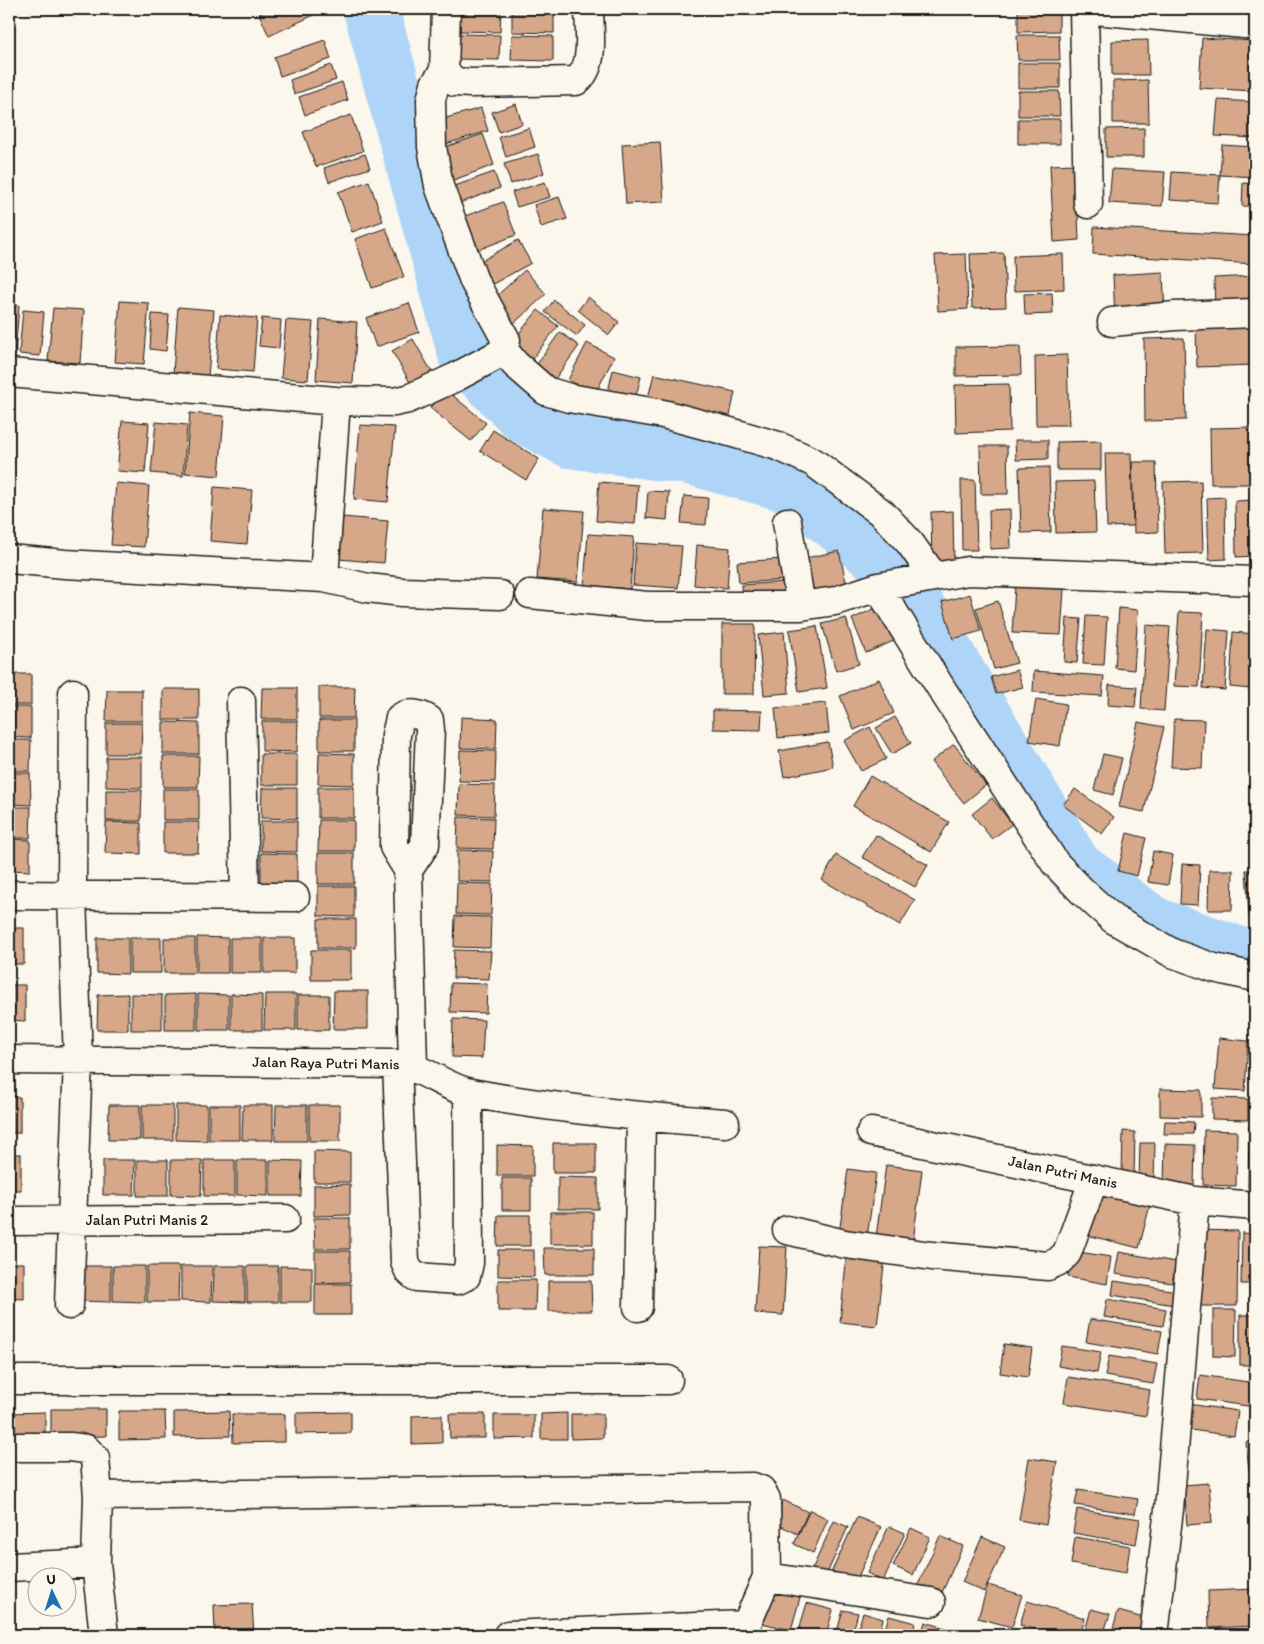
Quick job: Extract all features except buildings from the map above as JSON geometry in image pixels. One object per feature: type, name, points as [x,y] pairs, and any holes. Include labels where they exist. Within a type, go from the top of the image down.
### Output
[{"type":"street","points":[[9,374],[336,401],[394,402],[408,399],[456,377],[501,352],[506,344],[504,336],[474,281],[439,186],[432,147],[431,100],[435,84],[444,70],[446,9]]},
{"type":"street","points":[[444,70],[455,82],[576,81],[586,70],[588,61],[589,9]]},
{"type":"street","points":[[1088,204],[1084,9],[1255,25]]},
{"type":"street","points":[[1112,322],[1175,316],[1255,313]]},
{"type":"street","points":[[501,352],[546,391],[569,398],[663,414],[724,430],[778,446],[814,462],[883,514],[910,544],[926,578]]},
{"type":"street","points":[[324,578],[336,401]]},
{"type":"street","points":[[787,522],[801,606]]},
{"type":"street","points":[[9,559],[65,564],[324,578],[368,588],[402,592],[500,595]]},
{"type":"street","points":[[530,594],[647,606],[801,606],[835,601],[884,586],[968,571],[1255,581]]},
{"type":"street","points":[[884,586],[941,688],[1055,863],[1113,919],[1172,953],[1214,968],[1255,977]]},
{"type":"street","points":[[69,1305],[78,1059],[72,897],[73,693]]},
{"type":"street","points":[[241,701],[245,896]]},
{"type":"street","points":[[408,870],[405,1065],[405,1262],[409,1271],[416,1277],[458,1280],[466,1276],[469,1263],[468,1092]]},
{"type":"street","points":[[9,895],[72,897],[295,897]]},
{"type":"street","name":"Jalan Raya Putri Manis","points":[[9,1060],[78,1059],[405,1065],[468,1092],[641,1117],[725,1123]]},
{"type":"street","points":[[638,1306],[641,1117]]},
{"type":"street","name":"Jalan Putri Manis","points":[[871,1132],[1195,1201],[1255,1206]]},
{"type":"street","points":[[787,1230],[845,1244],[932,1256],[1048,1266],[1059,1261],[1066,1253],[1094,1179]]},
{"type":"street","points":[[1154,1635],[1169,1509],[1195,1201]]},
{"type":"street","name":"Jalan Putri Manis 2","points":[[9,1221],[285,1219]]},
{"type":"street","points":[[9,1380],[668,1380]]},
{"type":"street","points":[[9,1447],[86,1449],[95,1458],[98,1496],[96,1563],[104,1635]]},
{"type":"street","points":[[98,1496],[752,1487],[761,1490],[766,1499],[767,1577],[748,1621],[744,1625],[508,1635]]},
{"type":"street","points":[[9,1567],[96,1563]]},
{"type":"street","points":[[767,1577],[931,1602]]},
{"type":"waterway","points":[[371,9],[467,358],[525,416],[570,440],[690,457],[787,484],[887,563],[933,632],[1075,868],[1154,925],[1240,955],[1255,956]]}]
